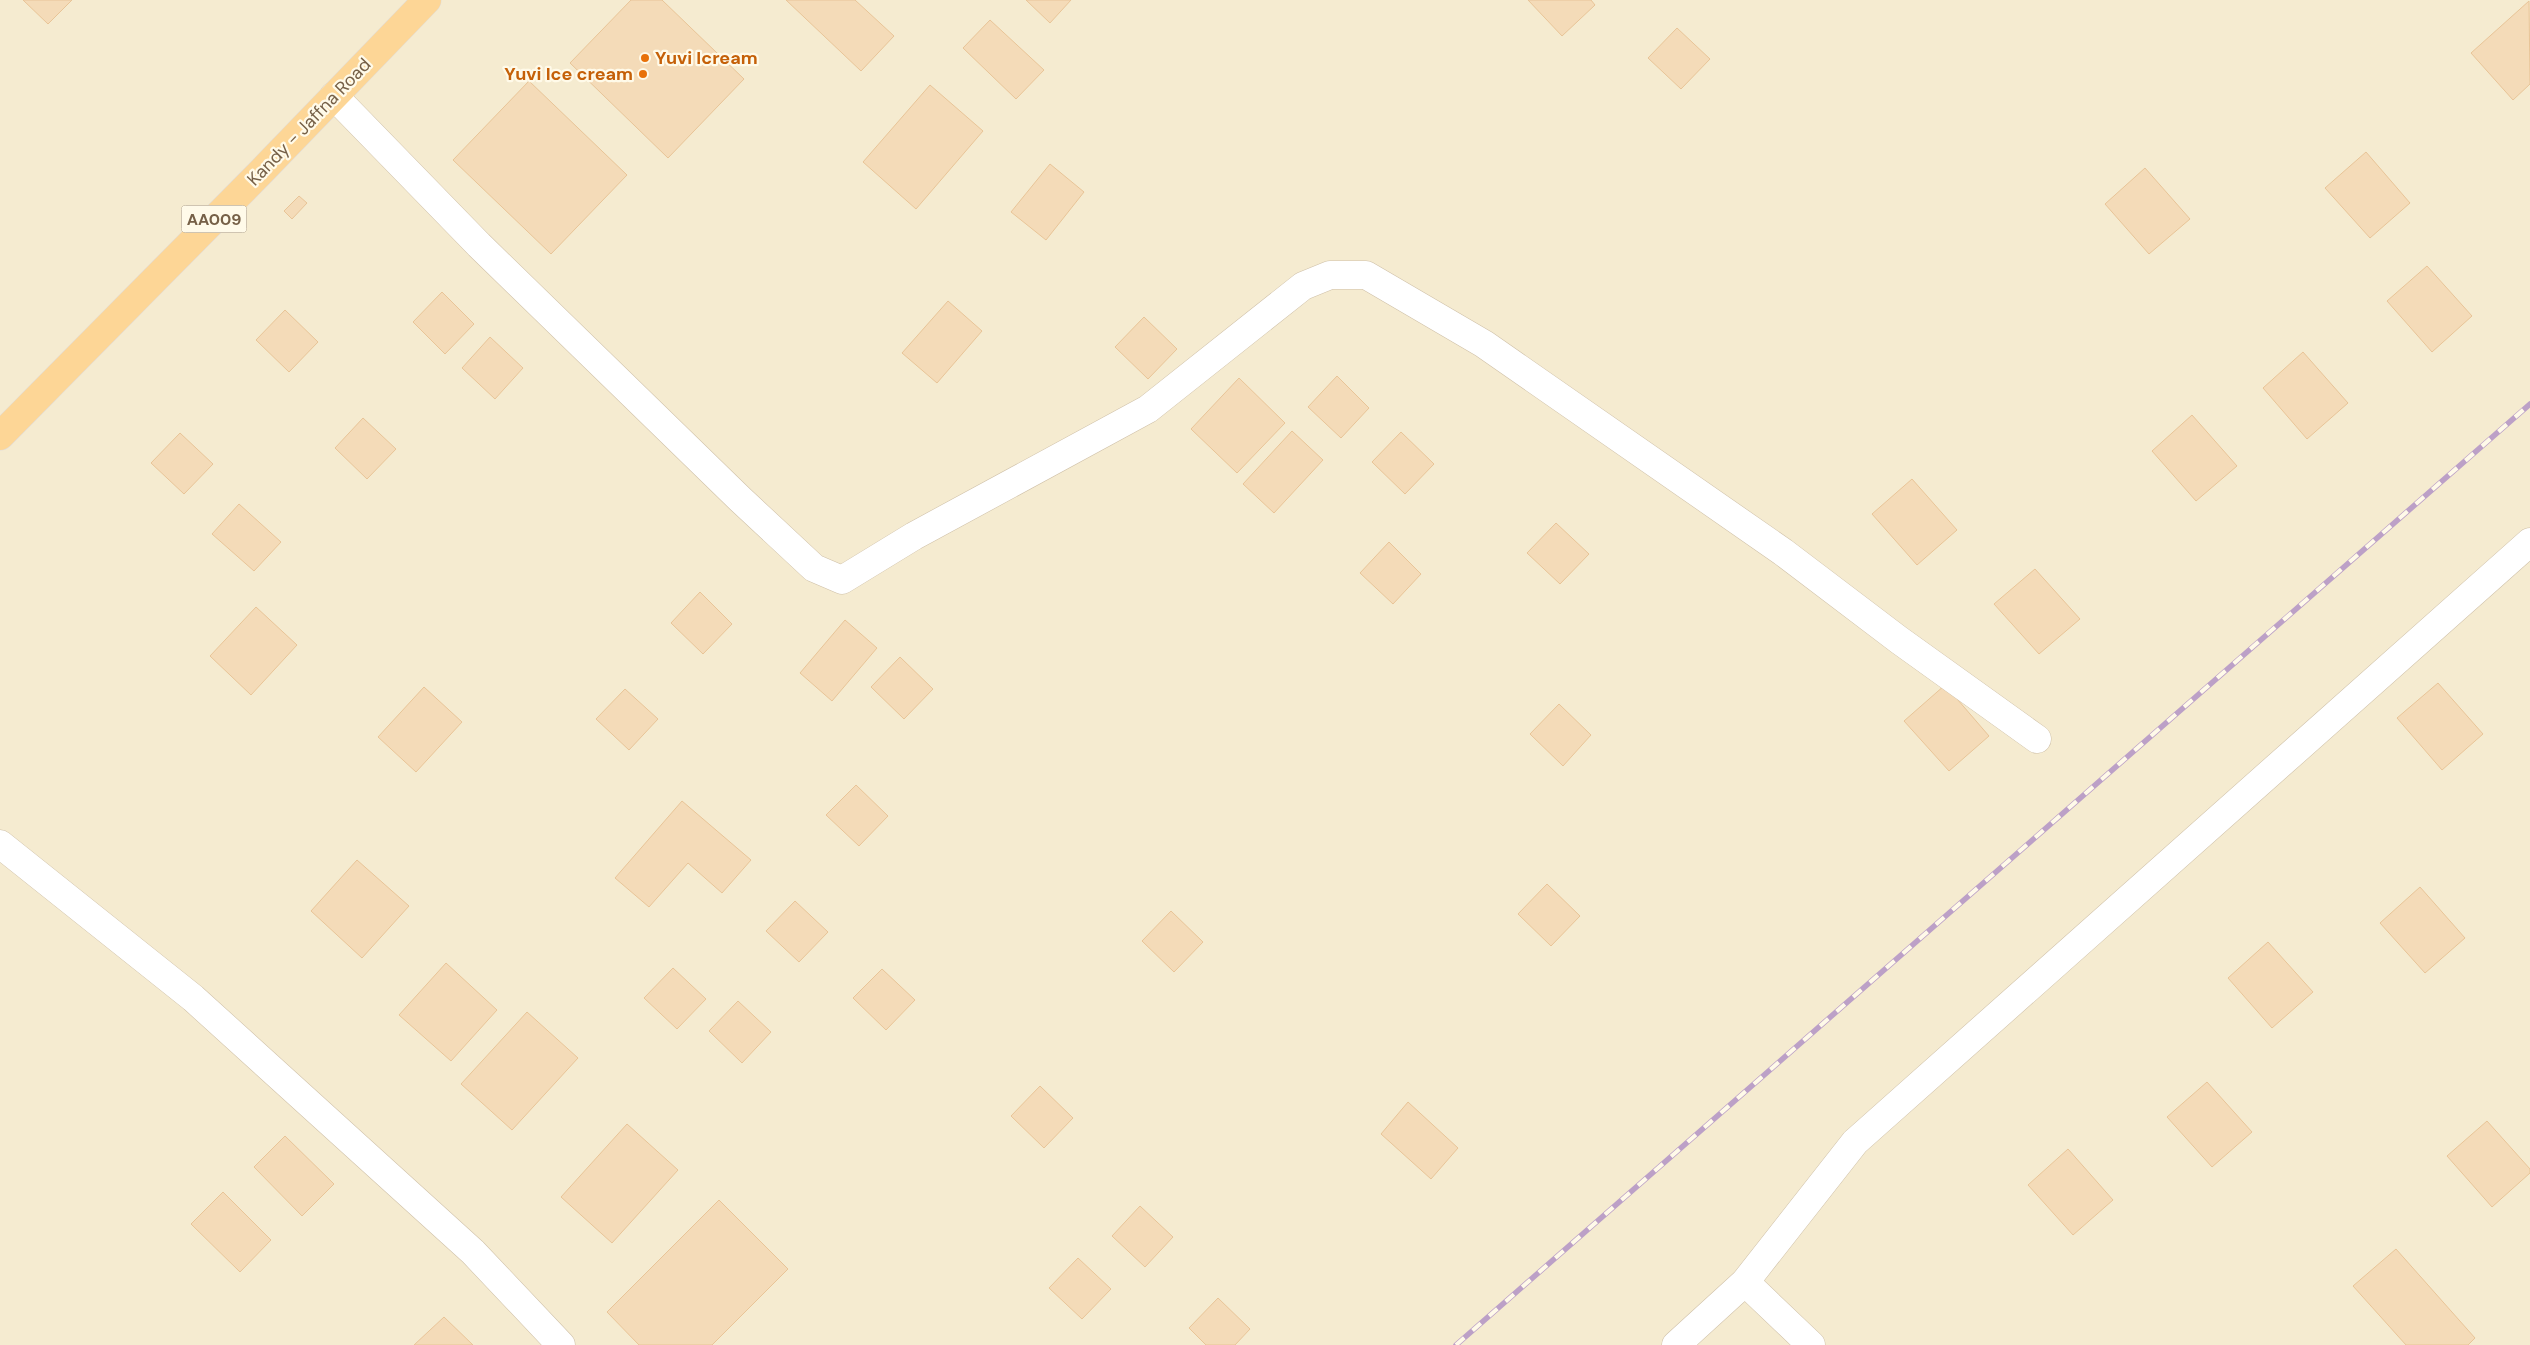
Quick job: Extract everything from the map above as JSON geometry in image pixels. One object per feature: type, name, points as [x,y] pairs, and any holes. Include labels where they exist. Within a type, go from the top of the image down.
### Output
[{"type":"highway","name":"Kandy - Jaffna Road","points":[[0,436],[427,0]]},
{"type":"street","points":[[334,96],[479,244],[740,499],[814,568],[842,580],[914,536],[1148,408],[1303,286],[1330,275],[1366,276],[1484,344],[1783,552],[1899,640],[2037,739]]},
{"type":"street","points":[[1676,1345],[1744,1282],[1855,1142],[2530,542]]},
{"type":"street","points":[[0,844],[193,998],[473,1252],[561,1345]]},
{"type":"street","points":[[1744,1282],[1811,1345]]},
{"type":"shaded area","points":[[0,0],[2530,0],[2530,1345],[0,1345]]},
{"type":"building","points":[[23,0],[72,0],[48,24]]},
{"type":"building","points":[[631,0],[662,0],[744,79],[668,158],[570,63]]},
{"type":"building","points":[[786,0],[855,0],[894,36],[861,71]]},
{"type":"building","points":[[1026,0],[1071,0],[1050,23]]},
{"type":"building","points":[[1528,0],[1591,0],[1595,5],[1562,36]]},
{"type":"building","points":[[2529,1],[2530,84],[2513,100],[2471,53]]},
{"type":"building","points":[[990,20],[1044,70],[1016,99],[963,48]]},
{"type":"building","points":[[1677,28],[1710,59],[1681,89],[1648,58]]},
{"type":"building","points":[[529,81],[627,175],[551,254],[453,160]]},
{"type":"building","points":[[930,85],[983,131],[916,209],[863,162]]},
{"type":"building","points":[[2366,152],[2410,203],[2370,238],[2325,188]]},
{"type":"building","points":[[1050,164],[1084,192],[1046,240],[1011,212]]},
{"type":"building","points":[[2145,168],[2190,219],[2149,254],[2105,204]]},
{"type":"building","points":[[299,196],[307,203],[292,219],[284,211]]},
{"type":"building","points":[[2427,266],[2472,316],[2432,352],[2387,301]]},
{"type":"building","points":[[442,292],[474,324],[445,354],[413,322]]},
{"type":"building","points":[[948,301],[982,331],[937,383],[902,353]]},
{"type":"building","points":[[285,310],[318,342],[289,372],[256,340]]},
{"type":"building","points":[[1144,317],[1177,349],[1148,379],[1115,347]]},
{"type":"building","points":[[490,337],[523,368],[495,399],[462,368]]},
{"type":"building","points":[[2303,352],[2348,403],[2307,439],[2263,388]]},
{"type":"building","points":[[1337,376],[1369,408],[1341,438],[1308,407]]},
{"type":"building","points":[[1239,378],[1285,423],[1237,473],[1191,429]]},
{"type":"building","points":[[2192,415],[2237,466],[2196,501],[2152,451]]},
{"type":"building","points":[[363,418],[396,449],[367,479],[335,448]]},
{"type":"building","points":[[1292,431],[1323,460],[1274,513],[1243,484]]},
{"type":"building","points":[[1401,432],[1434,464],[1405,494],[1372,462]]},
{"type":"building","points":[[180,433],[213,464],[184,494],[151,463]]},
{"type":"building","points":[[1912,479],[1957,530],[1917,565],[1872,514]]},
{"type":"building","points":[[239,504],[281,542],[254,571],[212,534]]},
{"type":"building","points":[[1556,523],[1589,554],[1560,584],[1527,553]]},
{"type":"building","points":[[1389,542],[1421,574],[1393,604],[1360,573]]},
{"type":"building","points":[[2035,569],[2080,619],[2039,654],[1994,604]]},
{"type":"building","points":[[700,592],[732,624],[703,654],[671,623]]},
{"type":"building","points":[[256,607],[297,645],[251,695],[210,656]]},
{"type":"building","points":[[845,620],[877,648],[832,701],[800,673]]},
{"type":"building","points":[[900,657],[933,689],[904,719],[871,687]]},
{"type":"building","points":[[2438,683],[2483,734],[2442,770],[2397,718]]},
{"type":"building","points":[[1945,685],[1989,736],[1949,771],[1904,721]]},
{"type":"building","points":[[424,687],[462,722],[416,772],[378,737]]},
{"type":"building","points":[[625,689],[658,719],[629,750],[596,719]]},
{"type":"building","points":[[1559,704],[1591,735],[1563,766],[1530,734]]},
{"type":"building","points":[[856,785],[888,816],[859,846],[826,815]]},
{"type":"building","points":[[682,801],[751,860],[722,893],[688,863],[649,907],[615,878]]},
{"type":"building","points":[[357,860],[409,906],[362,958],[311,911]]},
{"type":"building","points":[[1547,884],[1580,916],[1551,946],[1518,914]]},
{"type":"building","points":[[2420,887],[2465,938],[2425,973],[2380,923]]},
{"type":"building","points":[[795,901],[828,932],[799,962],[766,931]]},
{"type":"building","points":[[1171,911],[1203,942],[1174,972],[1142,941]]},
{"type":"building","points":[[2268,942],[2313,992],[2272,1028],[2228,978]]},
{"type":"building","points":[[446,963],[497,1010],[451,1061],[399,1015]]},
{"type":"building","points":[[673,968],[706,999],[677,1029],[644,998]]},
{"type":"building","points":[[882,969],[915,1000],[886,1030],[853,998]]},
{"type":"building","points":[[738,1001],[771,1032],[742,1063],[709,1031]]},
{"type":"building","points":[[527,1012],[578,1058],[512,1130],[461,1084]]},
{"type":"building","points":[[2207,1082],[2252,1132],[2212,1167],[2167,1117]]},
{"type":"building","points":[[1040,1086],[1073,1118],[1044,1148],[1011,1116]]},
{"type":"building","points":[[1408,1102],[1458,1148],[1431,1179],[1381,1134]]},
{"type":"building","points":[[2487,1121],[2530,1169],[2530,1173],[2492,1207],[2447,1156]]},
{"type":"building","points":[[627,1124],[678,1170],[612,1243],[561,1197]]},
{"type":"building","points":[[285,1136],[334,1184],[302,1216],[254,1167]]},
{"type":"building","points":[[2068,1149],[2113,1200],[2073,1235],[2028,1185]]},
{"type":"building","points":[[223,1192],[271,1240],[240,1272],[191,1224]]},
{"type":"building","points":[[719,1200],[788,1269],[712,1345],[639,1345],[607,1312]]},
{"type":"building","points":[[1140,1206],[1173,1237],[1145,1267],[1112,1236]]},
{"type":"building","points":[[2396,1249],[2475,1338],[2468,1345],[2406,1345],[2353,1286]]},
{"type":"building","points":[[1078,1258],[1111,1289],[1082,1319],[1049,1288]]},
{"type":"building","points":[[1218,1298],[1250,1329],[1235,1345],[1206,1345],[1189,1328]]},
{"type":"building","points":[[444,1317],[473,1345],[414,1345]]},
{"type":"railway","points":[[1456,1345],[2530,404]]},
{"type":"place","name":"Yuvi Icream","points":[[645,58]]},
{"type":"place","name":"Yuvi Ice cream","points":[[643,74]]}]
